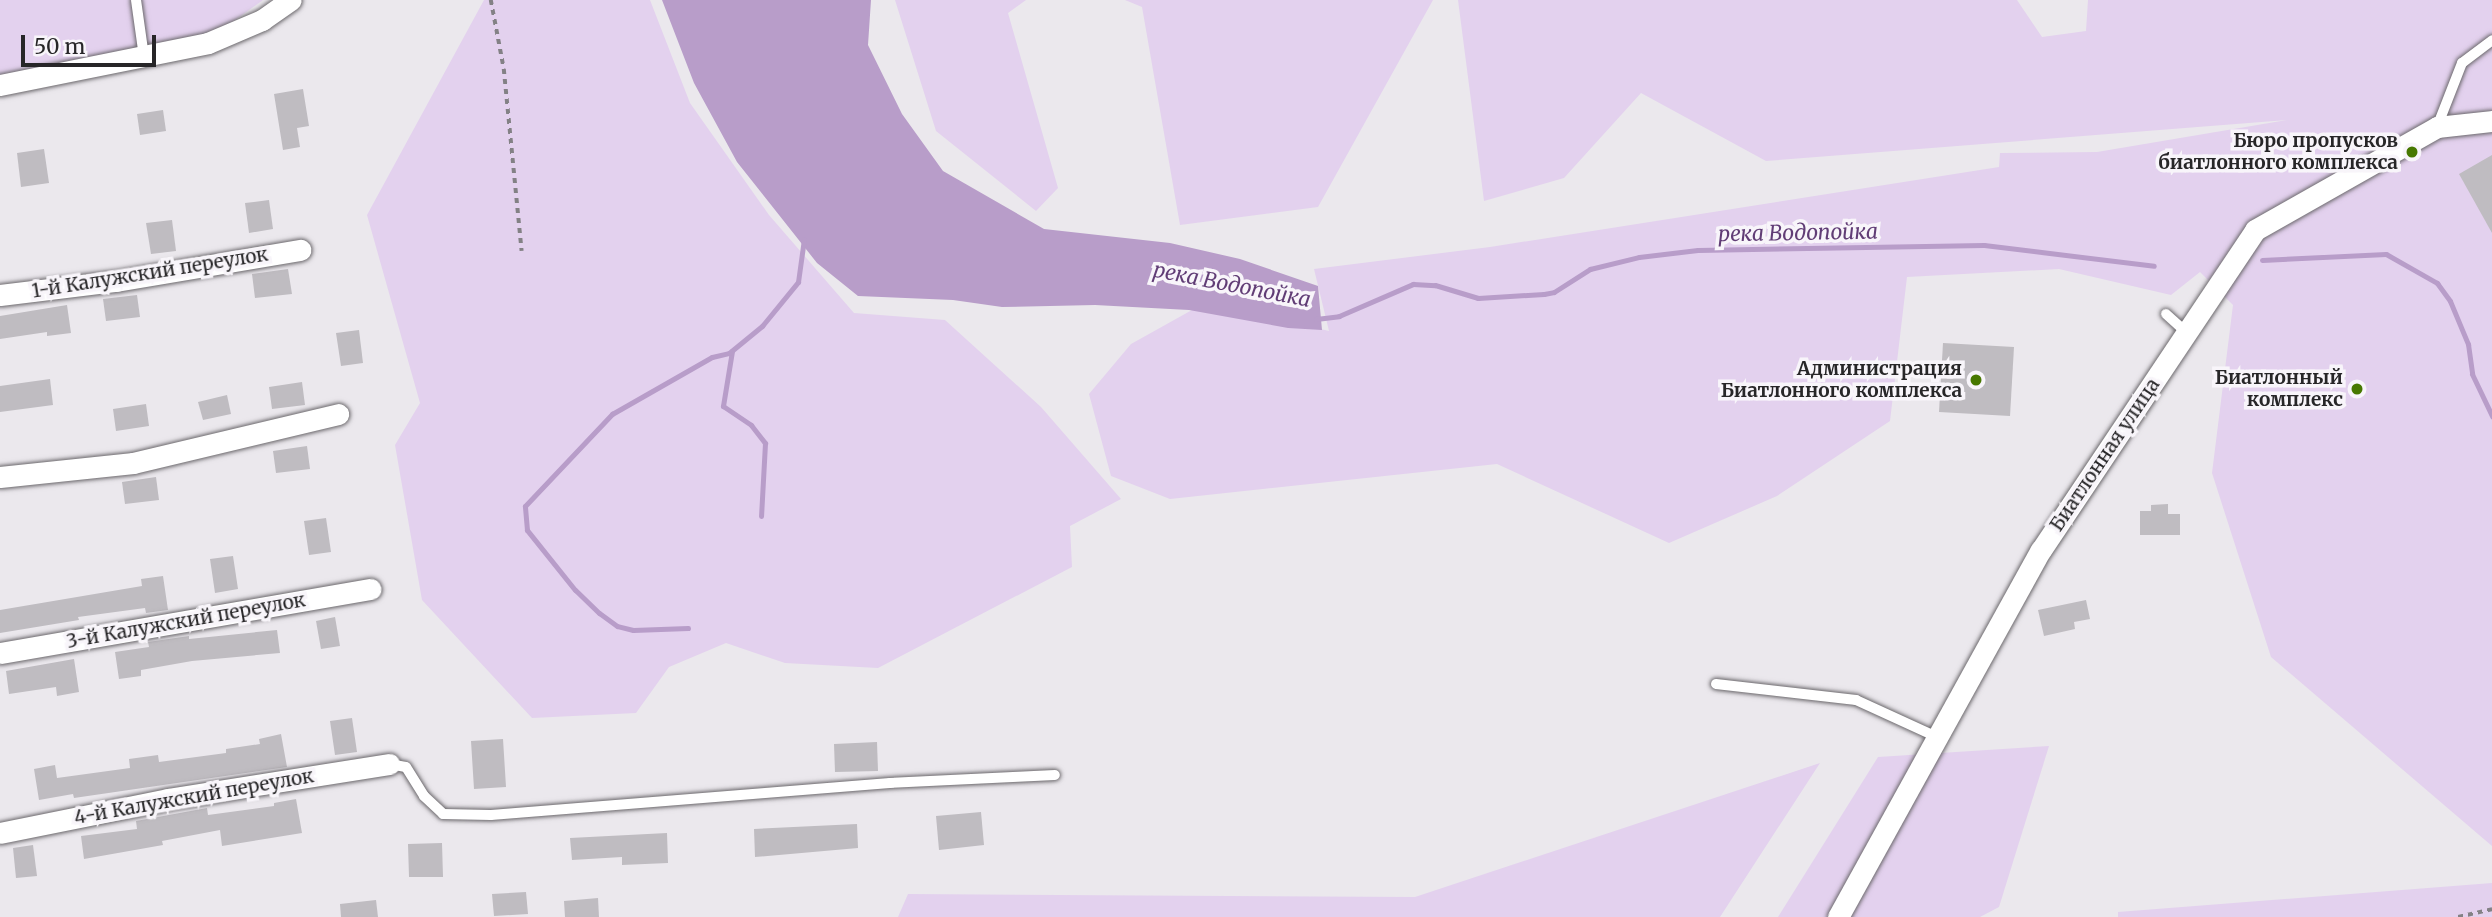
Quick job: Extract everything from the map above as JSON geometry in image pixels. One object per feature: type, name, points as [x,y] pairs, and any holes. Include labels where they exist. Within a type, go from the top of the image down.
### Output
[{"type":"street","points":[[0,85],[208,43],[262,20],[291,0]]},
{"type":"street","name":"Биатлонная улица","points":[[1838,917],[2041,550],[2188,334],[2255,230],[2437,127],[2491,121]]},
{"type":"street","name":"1-й Калужский переулок","points":[[0,295],[116,281],[300,250]]},
{"type":"street","points":[[0,477],[133,463],[338,414]]},
{"type":"street","name":"3-й Калужский переулок","points":[[0,653],[371,589]]},
{"type":"street","name":"4-й Калужский переулок","points":[[0,833],[168,799],[389,764]]},
{"type":"lane","points":[[136,0],[144,57]]},
{"type":"lane","points":[[2437,127],[2462,63],[2492,40]]},
{"type":"lane","points":[[2166,314],[2188,334]]},
{"type":"lane","points":[[1716,684],[1856,700],[1937,737]]},
{"type":"lane","points":[[389,764],[406,768],[424,796],[443,814],[479,815],[742,797],[890,783],[1055,775]]},
{"type":"path","points":[[491,0],[504,69],[522,251]]},
{"type":"path","points":[[2458,917],[2492,909]]},
{"type":"shaded area","points":[[0,0],[263,0],[213,36],[0,76]]},
{"type":"shaded area","points":[[484,0],[650,0],[690,103],[769,215],[854,313],[945,320],[1041,407],[1121,499],[1070,526],[1072,567],[878,668],[785,663],[726,643],[669,667],[636,713],[532,718],[422,600],[395,445],[420,403],[367,215]]},
{"type":"shaded area","points":[[895,0],[1026,0],[1008,13],[1058,188],[1036,211],[936,131]]},
{"type":"shaded area","points":[[1125,0],[1433,0],[1318,207],[1180,225],[1142,7]]},
{"type":"shaded area","points":[[1458,0],[2017,0],[2042,37],[2086,31],[2088,0],[2492,0],[2492,846],[2271,657],[2212,473],[2233,305],[2200,272],[2171,295],[2059,269],[1907,277],[1890,421],[1777,496],[1669,543],[1497,464],[1170,499],[1111,476],[1089,394],[1131,344],[1192,310],[1249,312],[1329,331],[1314,269],[1490,247],[1999,167],[2000,153],[2097,152],[2287,120],[1766,161],[1641,93],[1564,178],[1484,201]]},
{"type":"shaded area","points":[[2049,746],[1999,907],[1980,917],[1778,917],[1878,757]]},
{"type":"shaded area","points":[[1820,763],[1720,917],[898,917],[908,894],[1415,897]]},
{"type":"shaded area","points":[[2492,883],[2492,917],[2118,917],[2118,912]]},
{"type":"water","points":[[662,0],[871,0],[868,45],[902,114],[943,171],[1044,229],[1170,243],[1240,259],[1318,286],[1322,330],[1288,328],[1189,310],[1095,305],[1002,307],[953,300],[858,296],[817,263],[737,162],[694,83]]},
{"type":"building","points":[[303,89],[309,126],[297,128],[300,147],[283,150],[274,94]]},
{"type":"building","points":[[163,110],[166,131],[140,135],[137,114]]},
{"type":"building","points":[[44,149],[49,183],[21,187],[17,153]]},
{"type":"building","points":[[2492,155],[2492,233],[2459,174]]},
{"type":"building","points":[[269,200],[273,229],[249,233],[245,203]]},
{"type":"building","points":[[172,220],[176,251],[151,254],[146,223]]},
{"type":"building","points":[[288,269],[292,294],[255,298],[252,274]]},
{"type":"building","points":[[137,295],[140,317],[106,321],[103,299]]},
{"type":"building","points":[[67,305],[71,333],[47,336],[47,332],[0,339],[0,316]]},
{"type":"building","points":[[359,330],[363,363],[341,366],[336,333]]},
{"type":"building","name":"Администрация Биатлонного комплекса","points":[[1943,343],[2014,347],[2010,416],[1939,412]]},
{"type":"building","points":[[50,379],[53,405],[0,412],[0,386]]},
{"type":"building","points":[[302,382],[305,405],[272,409],[269,387]]},
{"type":"building","points":[[227,395],[231,414],[203,420],[198,402]]},
{"type":"building","points":[[146,404],[149,426],[116,431],[113,409]]},
{"type":"building","points":[[307,446],[310,469],[276,473],[273,451]]},
{"type":"building","points":[[156,477],[159,500],[125,504],[122,482]]},
{"type":"building","points":[[2168,504],[2168,514],[2180,514],[2180,535],[2140,535],[2140,511],[2151,511],[2151,505]]},
{"type":"building","points":[[326,518],[331,552],[309,555],[304,521]]},
{"type":"building","points":[[233,556],[238,589],[215,593],[210,559]]},
{"type":"building","points":[[163,576],[168,610],[146,613],[145,608],[78,617],[79,620],[0,633],[0,610],[142,586],[141,579]]},
{"type":"building","points":[[2086,600],[2090,619],[2074,622],[2075,629],[2044,636],[2038,610]]},
{"type":"building","points":[[335,617],[340,646],[321,649],[316,621]]},
{"type":"building","points":[[277,630],[280,653],[192,661],[141,670],[141,676],[119,679],[115,652],[149,647],[148,642],[189,636],[189,639]]},
{"type":"building","points":[[74,659],[79,692],[57,696],[56,687],[9,694],[6,671]]},
{"type":"building","points":[[352,718],[357,752],[335,755],[330,721]]},
{"type":"building","points":[[281,734],[287,767],[74,798],[73,794],[39,800],[34,769],[55,765],[57,778],[130,768],[129,759],[158,755],[159,762],[226,753],[226,749],[260,744],[259,739]]},
{"type":"building","points":[[503,739],[506,787],[474,789],[471,741]]},
{"type":"building","points":[[877,742],[878,771],[835,772],[834,744]]},
{"type":"building","points":[[296,799],[302,833],[222,846],[220,830],[162,841],[163,845],[84,859],[81,836],[137,829],[136,821],[207,808],[208,815],[274,806],[274,803]]},
{"type":"building","points":[[981,812],[984,845],[939,850],[936,816]]},
{"type":"building","points":[[857,824],[858,848],[755,857],[754,829]]},
{"type":"building","points":[[667,833],[668,863],[622,865],[622,857],[572,860],[570,838]]},
{"type":"building","points":[[442,843],[443,877],[409,877],[408,844]]},
{"type":"building","points":[[33,845],[37,876],[16,878],[13,848]]},
{"type":"building","points":[[526,892],[528,914],[494,916],[492,894]]},
{"type":"building","points":[[598,898],[599,917],[565,917],[564,901]]},
{"type":"building","points":[[376,900],[378,917],[341,917],[340,904]]},
{"type":"waterway","points":[[688,628],[633,630],[617,626],[599,613],[575,590],[527,530],[525,506],[612,414],[712,357],[729,353],[762,326],[798,282],[804,239]]},
{"type":"waterway","name":"река Водопойка","points":[[1316,319],[1339,316],[1413,284],[1435,285],[1478,298],[1544,294],[1554,292],[1590,269],[1639,257],[1698,250],[1984,245],[2154,266]]},
{"type":"waterway","name":"река Водопойка","points":[[2262,260],[2386,254],[2437,283],[2450,301],[2468,344],[2472,374],[2492,416]]},
{"type":"waterway","points":[[732,351],[723,406],[751,425],[765,443],[761,516]]},
{"type":"place","name":"Бюро пропусков биатлонного комплекса","points":[[2412,152]]},
{"type":"place","name":"Администрация Биатлонного комплекса","points":[[1976,380]]},
{"type":"place","name":"Биатлонный комплекс","points":[[2357,389]]}]
